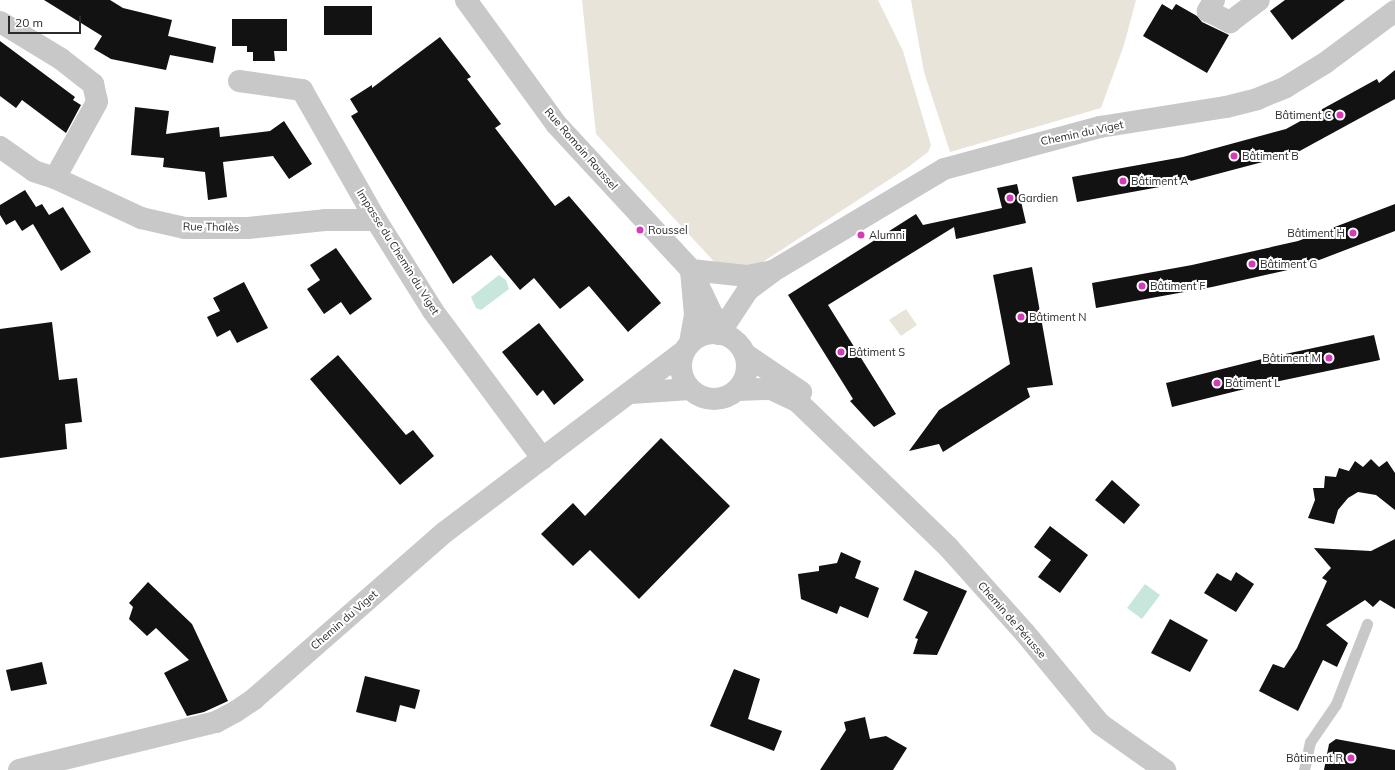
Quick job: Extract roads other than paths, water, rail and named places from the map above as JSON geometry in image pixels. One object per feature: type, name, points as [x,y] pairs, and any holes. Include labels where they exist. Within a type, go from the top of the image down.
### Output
[{"type":"street","name":"Rue Romain Roussel","points":[[466,0],[556,124],[691,270],[712,314],[729,341]]},
{"type":"street","points":[[1214,0],[1208,11],[1230,22],[1259,0]]},
{"type":"street","name":"Chemin du Viget","points":[[773,271],[944,169],[1100,127],[1226,107],[1286,87],[1325,63],[1395,12]]},
{"type":"street","points":[[0,22],[61,59],[93,84],[97,102],[55,178]]},
{"type":"street","name":"Impasse du Chemin du Viget","points":[[239,82],[302,90],[376,220],[433,311],[543,459]]},
{"type":"street","name":"Rue Thalès","points":[[0,147],[34,171],[55,178],[141,218],[185,228],[248,228],[324,220],[376,220]]},
{"type":"street","points":[[690,389],[681,371],[695,314],[691,270],[747,276],[773,271]]},
{"type":"street","points":[[631,393],[690,389],[708,398],[719,398],[737,390],[745,377],[729,341],[748,290],[773,271]]},
{"type":"street","points":[[687,347],[697,338],[729,341]]},
{"type":"street","name":"Chemin de Pérusse","points":[[729,341],[800,390],[864,464]]},
{"type":"street","name":"Chemin du Viget","points":[[19,770],[216,722],[235,712],[254,699],[445,532],[631,393],[687,347]]},
{"type":"street","name":"Chemin de Pérusse","points":[[737,390],[771,389],[797,401],[864,464],[949,548],[1025,633],[1100,724],[1164,770]]},
{"type":"lane","points":[[1304,770],[1310,742],[1336,704],[1367,624]]},
{"type":"place","name":"Bâtiment C","points":[[1340,115]]},
{"type":"place","name":"Bâtiment B","points":[[1234,156]]},
{"type":"place","name":"Bâtiment A","points":[[1123,181]]},
{"type":"place","name":"Gardien","points":[[1010,198]]},
{"type":"place","name":"Roussel","points":[[640,230]]},
{"type":"place","name":"Bâtiment H","points":[[1353,233]]},
{"type":"place","name":"Alumni","points":[[861,235]]},
{"type":"place","name":"Bâtiment G","points":[[1252,264]]},
{"type":"place","name":"Bâtiment F","points":[[1142,286]]},
{"type":"place","name":"Bâtiment N","points":[[1021,317]]},
{"type":"place","name":"Bâtiment S","points":[[841,352]]},
{"type":"place","name":"Bâtiment M","points":[[1329,358]]},
{"type":"place","name":"Bâtiment L","points":[[1217,383]]},
{"type":"place","name":"Bâtiment R","points":[[1351,758]]}]
